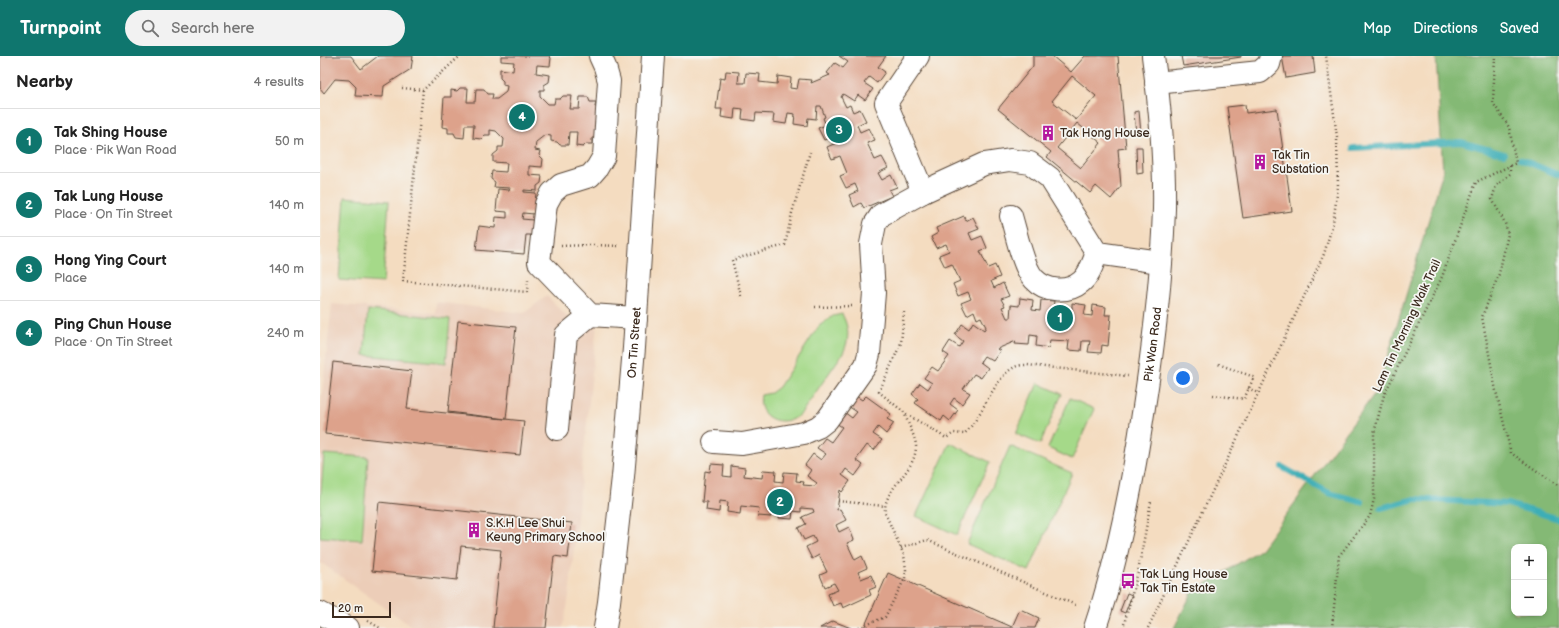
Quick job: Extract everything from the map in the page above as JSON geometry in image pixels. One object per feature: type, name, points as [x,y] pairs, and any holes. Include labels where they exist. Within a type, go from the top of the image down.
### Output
[{"type":"street","points":[[600,56],[605,67],[608,81],[604,156],[590,176],[561,185],[552,193],[546,204],[539,262],[590,315],[636,318]]},
{"type":"street","name":"On Tin Street","points":[[606,628],[622,477],[636,318],[653,56]]},
{"type":"street","points":[[918,56],[886,103],[923,192]]},
{"type":"street","name":"Pik Wan Road","points":[[1095,628],[1119,540],[1133,477],[1155,327],[1164,209],[1162,138],[1153,56]]},
{"type":"street","points":[[1156,84],[1260,72],[1269,64],[1271,56]]},
{"type":"street","points":[[714,442],[742,444],[804,433],[818,427],[827,420],[866,365],[869,354],[874,293],[871,244],[875,224],[881,215],[923,192],[984,164],[1010,160],[1030,164],[1050,178],[1098,253],[1160,262]]},
{"type":"street","points":[[1012,216],[1027,268],[1034,279],[1044,287],[1057,290],[1070,288],[1081,282],[1089,272],[1098,253]]},
{"type":"street","points":[[557,429],[566,335],[590,315]]},
{"type":"street","points":[[320,613],[348,628]]},
{"type":"path","points":[[460,56],[423,90],[403,282],[527,292],[529,269],[563,245],[620,246]]},
{"type":"path","points":[[1148,628],[1324,254],[1333,223],[1338,187],[1337,137],[1326,56]]},
{"type":"path","points":[[1495,56],[1493,103],[1509,127],[1516,163],[1510,166],[1510,174],[1496,186],[1492,199],[1505,223],[1508,234],[1499,274],[1482,317],[1496,391],[1510,453],[1559,486]]},
{"type":"path","points":[[402,88],[423,90]]},
{"type":"path","points":[[741,296],[732,260],[785,245],[792,213],[810,152]]},
{"type":"path","name":"Lam Tin Morning Walk Trail","points":[[1332,628],[1339,556],[1370,516],[1374,499],[1374,433],[1384,395],[1442,277],[1476,182],[1510,166]]},
{"type":"path","points":[[815,307],[853,306]]},
{"type":"path","points":[[904,312],[901,344],[879,392],[905,413],[946,438],[954,433],[964,434],[970,429],[994,389],[1006,373],[1014,367],[1027,365],[1128,376]]},
{"type":"path","points":[[1213,395],[1244,399],[1254,377],[1218,364]]},
{"type":"path","points":[[1248,388],[1258,393]]},
{"type":"path","points":[[859,628],[885,616],[902,585],[906,570],[904,555],[885,513],[884,506],[888,496],[912,463],[915,454],[914,439],[905,413]]},
{"type":"path","points":[[1124,628],[1138,572],[1152,494]]},
{"type":"path","points":[[838,502],[884,506]]},
{"type":"path","points":[[901,548],[927,540],[1078,606]]},
{"type":"shaded area","points":[[547,296],[572,321],[597,324],[569,596],[564,624],[562,628],[414,628],[320,562],[320,413],[332,304],[435,313],[436,302],[524,313]]},
{"type":"green space","points":[[1436,56],[1559,56],[1559,628],[1174,628],[1192,593],[1261,549],[1378,389],[1443,172]]},
{"type":"green space","points":[[345,197],[389,201],[383,283],[339,280]]},
{"type":"green space","points":[[368,310],[450,319],[446,363],[364,355]]},
{"type":"green space","points":[[842,314],[848,333],[847,343],[843,353],[800,415],[786,421],[778,421],[766,415],[762,410],[761,395],[771,393],[779,387],[819,326],[833,316]]},
{"type":"green space","points":[[1038,383],[1062,394],[1040,444],[1016,434]]},
{"type":"green space","points":[[1070,398],[1094,409],[1072,459],[1048,448]]},
{"type":"green space","points":[[950,443],[990,462],[957,535],[916,516]]},
{"type":"green space","points":[[1010,446],[1072,473],[1029,571],[967,544]]},
{"type":"green space","points":[[324,454],[368,457],[362,540],[320,537],[320,504]]},
{"type":"building","points":[[351,56],[361,69],[378,56],[413,56],[411,69],[384,86],[383,97],[355,96],[356,87],[349,80],[335,79],[324,93],[320,88],[320,57]]},
{"type":"building","points":[[501,56],[549,56],[551,58],[550,66],[537,65],[536,73],[550,75],[549,82],[544,85],[544,90],[540,90],[540,96],[548,104],[554,104],[555,99],[560,99],[563,96],[572,96],[570,109],[579,109],[580,97],[588,97],[590,102],[596,102],[595,107],[601,107],[599,138],[592,138],[592,144],[586,144],[583,147],[576,146],[577,132],[569,132],[568,145],[560,145],[557,142],[551,141],[551,136],[545,135],[536,142],[535,150],[540,151],[539,155],[543,159],[542,167],[529,166],[529,175],[542,176],[541,183],[537,186],[537,191],[524,190],[524,192],[536,193],[534,214],[523,213],[522,219],[533,220],[532,235],[526,235],[524,254],[476,250],[479,226],[495,228],[496,217],[507,218],[507,212],[496,211],[498,189],[509,190],[510,188],[494,187],[495,182],[491,179],[492,171],[506,172],[507,163],[493,162],[493,155],[498,151],[498,147],[503,147],[504,139],[496,131],[490,130],[490,135],[485,135],[481,139],[473,138],[474,125],[465,125],[464,138],[456,137],[454,133],[448,133],[448,128],[442,127],[444,97],[451,97],[451,90],[457,91],[460,88],[468,88],[467,102],[475,102],[476,89],[484,89],[488,94],[493,94],[492,99],[497,99],[506,92],[507,86],[503,85],[503,81],[500,78],[500,69],[513,71],[514,62],[501,61]]},
{"type":"building","points":[[839,56],[886,56],[878,67],[885,72],[877,83],[869,77],[864,83],[873,89],[865,100],[858,95],[854,101],[843,94],[841,97],[846,107],[850,105],[853,112],[860,109],[866,121],[857,125],[860,132],[869,128],[875,140],[867,143],[875,160],[882,157],[888,168],[878,173],[882,180],[891,175],[897,187],[889,190],[892,196],[864,208],[861,203],[854,207],[849,195],[858,191],[855,184],[846,188],[840,176],[847,173],[840,156],[832,159],[827,147],[836,143],[833,136],[824,140],[818,128],[826,125],[821,106],[817,106],[816,119],[808,118],[807,126],[794,124],[795,114],[788,113],[786,124],[773,122],[774,114],[756,113],[755,121],[742,119],[743,109],[735,108],[734,119],[721,117],[722,109],[716,109],[720,78],[725,79],[726,71],[739,72],[738,83],[745,83],[746,73],[760,74],[759,82],[777,84],[778,76],[791,78],[790,88],[797,89],[799,79],[812,80],[811,83],[830,75],[827,73],[835,63],[843,68],[848,62]]},
{"type":"building","name":"Tak Hong House","points":[[1033,56],[1052,56],[1071,72],[1085,56],[1118,56],[1126,148],[1118,149],[1121,186],[1111,199],[1096,186],[1090,193],[1047,157],[1051,152],[998,109],[1033,66]],"holes":[[[1072,76],[1096,96],[1076,120],[1052,101]],[[1077,123],[1101,143],[1081,168],[1057,148]]]},
{"type":"building","points":[[1181,56],[1241,56],[1241,57],[1183,66]]},
{"type":"building","points":[[1282,56],[1313,56],[1315,73],[1286,78]]},
{"type":"building","name":"Tak Tin Substation","points":[[1245,105],[1246,113],[1277,109],[1292,211],[1243,218],[1227,107]]},
{"type":"building","points":[[1139,111],[1141,134],[1136,134],[1134,112]]},
{"type":"building","points":[[1136,147],[1142,147],[1143,173],[1137,174]]},
{"type":"building","points":[[964,216],[966,221],[973,217],[979,229],[969,233],[972,240],[982,236],[987,248],[980,251],[988,268],[995,265],[1000,277],[991,281],[994,288],[1003,283],[1009,296],[1001,299],[1005,306],[1002,307],[1007,318],[1010,318],[1011,305],[1019,306],[1020,298],[1033,300],[1032,310],[1040,311],[1041,300],[1054,301],[1053,309],[1072,311],[1072,303],[1086,305],[1084,315],[1092,316],[1093,305],[1106,307],[1105,315],[1111,315],[1108,346],[1102,345],[1101,353],[1088,352],[1090,341],[1082,341],[1081,351],[1068,350],[1069,341],[1050,340],[1049,348],[1036,346],[1037,336],[1030,335],[1029,345],[1015,344],[1016,341],[997,349],[1000,351],[993,361],[984,356],[980,362],[988,368],[981,378],[974,374],[963,389],[970,393],[962,404],[954,398],[950,404],[958,410],[950,421],[944,416],[941,421],[915,403],[918,399],[912,394],[920,383],[928,389],[932,383],[924,378],[932,367],[938,371],[949,356],[943,352],[950,341],[959,347],[963,341],[955,335],[962,324],[969,329],[973,322],[984,330],[986,327],[981,317],[977,319],[974,311],[967,315],[961,303],[971,299],[968,292],[958,296],[953,284],[960,281],[952,264],[945,267],[939,255],[949,251],[946,244],[936,248],[931,237],[938,233],[936,228]]},
{"type":"building","points":[[458,321],[516,327],[506,419],[448,412]]},
{"type":"building","points":[[333,362],[412,371],[407,409],[524,421],[520,455],[325,434]]},
{"type":"building","points":[[856,396],[862,400],[866,396],[891,414],[887,419],[894,423],[886,434],[878,427],[873,434],[882,440],[874,450],[867,445],[856,460],[863,465],[855,476],[846,469],[842,475],[850,481],[842,492],[840,490],[837,510],[840,509],[846,520],[836,525],[839,532],[849,527],[854,540],[847,543],[855,560],[862,556],[867,568],[858,572],[861,579],[871,575],[876,587],[869,590],[871,595],[843,608],[841,603],[833,606],[828,594],[838,590],[834,583],[825,587],[820,575],[827,572],[819,555],[812,559],[806,547],[816,542],[813,536],[804,540],[798,528],[806,524],[802,517],[814,512],[813,509],[801,508],[801,512],[793,511],[792,519],[779,518],[780,507],[773,507],[771,517],[758,516],[759,508],[741,506],[740,514],[727,512],[728,502],[720,501],[719,512],[706,510],[707,502],[702,502],[705,471],[710,472],[711,464],[724,465],[723,476],[731,477],[731,466],[745,468],[744,476],[762,478],[763,470],[776,471],[775,481],[783,482],[784,472],[797,473],[796,481],[804,482],[803,485],[815,486],[817,483],[807,476],[811,470],[805,465],[813,454],[821,460],[826,454],[817,448],[825,438],[831,442],[842,427],[836,423],[844,412],[852,418],[857,412],[848,406]]},
{"type":"building","points":[[379,502],[572,523],[568,558],[554,556],[546,628],[493,628],[501,550],[461,546],[457,580],[372,571]]},
{"type":"building","points":[[888,573],[1012,627],[1020,609],[1039,618],[1035,628],[864,628]]},
{"type":"building","points":[[1127,593],[1132,595],[1125,613],[1120,611]]},
{"type":"building","points":[[833,621],[851,628],[820,628]]},
{"type":"waterway","points":[[1353,148],[1461,142],[1504,154]]},
{"type":"waterway","points":[[1520,159],[1559,175]]},
{"type":"waterway","points":[[1282,467],[1329,493],[1362,502]]},
{"type":"waterway","points":[[1381,508],[1415,499],[1508,504],[1559,519]]},
{"type":"place","name":"Ping Chun House","points":[[522,117]]},
{"type":"place","name":"Hong Ying Court","points":[[839,130]]},
{"type":"place","name":"Tak Hong House","points":[[1048,133]]},
{"type":"place","name":"Tak Tin Substation","points":[[1260,162]]},
{"type":"place","name":"Tak Shing House","points":[[1060,318]]},
{"type":"place","name":"Tak Lung House","points":[[780,502]]},
{"type":"place","name":"S.K.H Lee Shui Keung Primary School","points":[[474,530]]},
{"type":"place","name":"Tak Lung House Tak Tin Estate","points":[[1128,581]]}]
